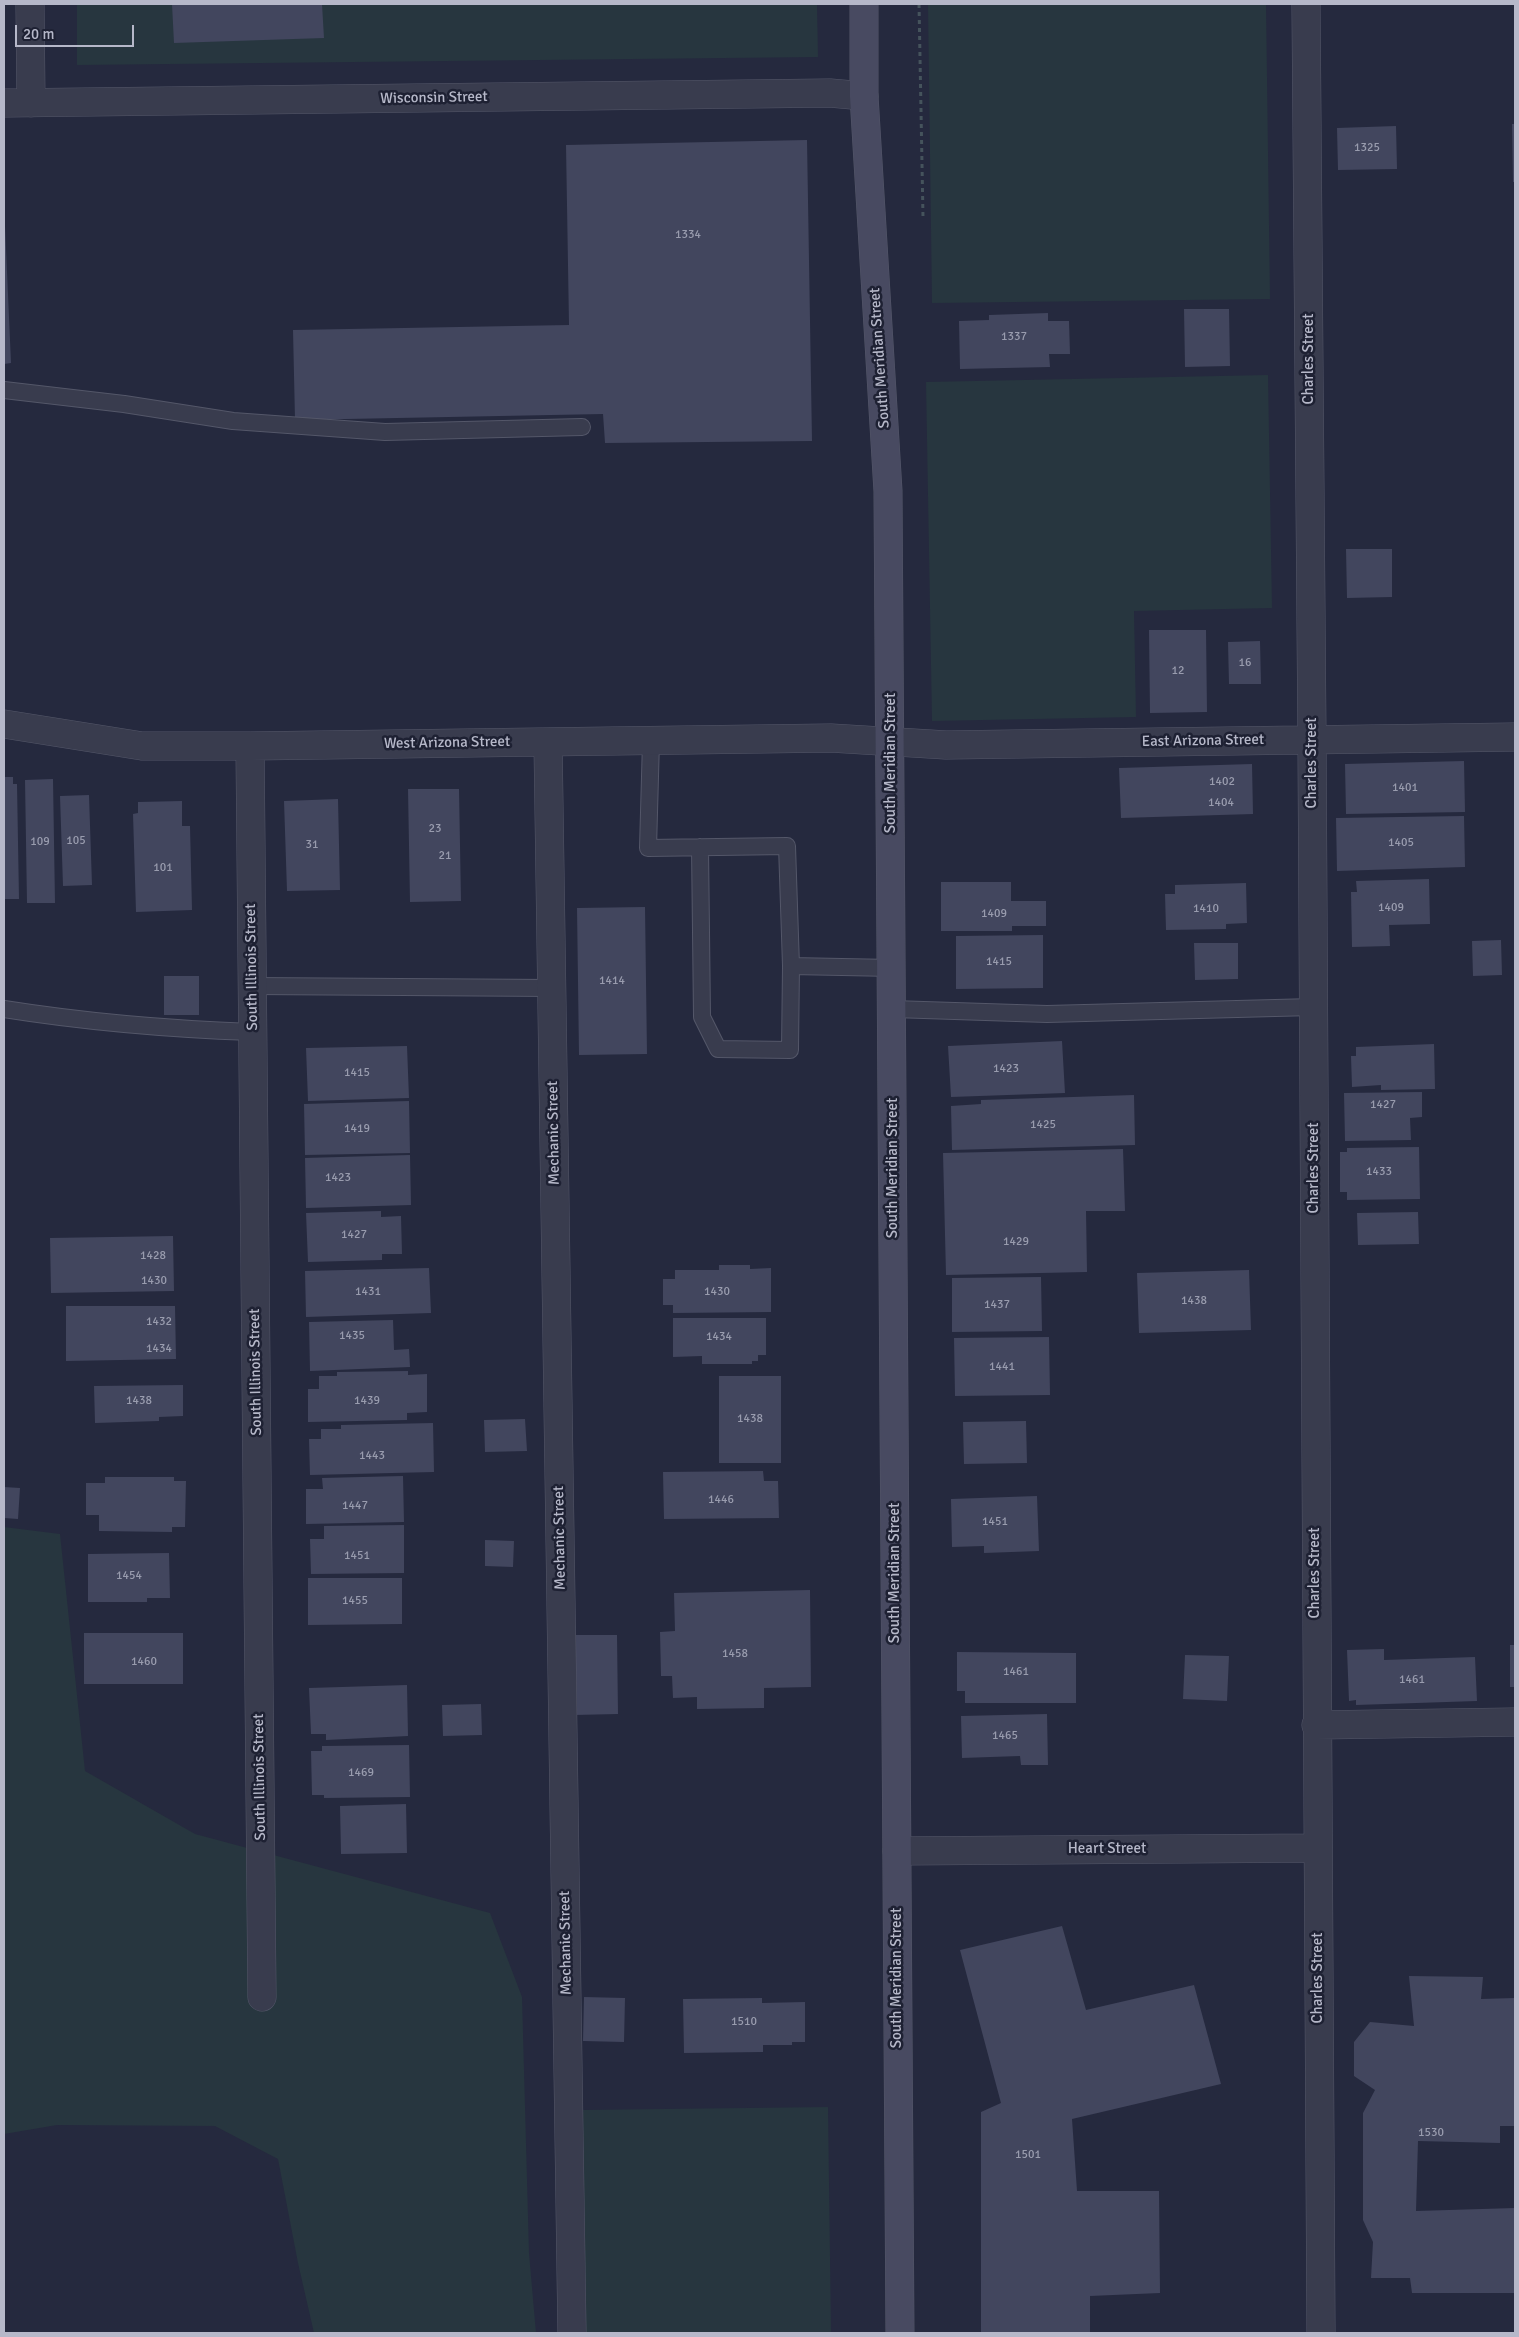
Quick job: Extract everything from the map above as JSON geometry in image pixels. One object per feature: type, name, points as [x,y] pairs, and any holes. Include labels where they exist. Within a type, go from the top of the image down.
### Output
[{"type":"main road","name":"South Meridian Street","points":[[864,4],[864,96],[888,491],[892,742],[900,2333]]},
{"type":"street","points":[[30,4],[31,103]]},
{"type":"street","name":"Charles Street","points":[[1306,4],[1312,740],[1320,2333]]},
{"type":"street","name":"Wisconsin Street","points":[[4,103],[830,93],[864,96]]},
{"type":"street","name":"West Arizona Street","points":[[4,724],[142,746],[842,738],[892,742]]},
{"type":"street","name":"East Arizona Street","points":[[892,742],[946,745],[1515,737]]},
{"type":"street","name":"Mechanic Street","points":[[548,742],[572,2333]]},
{"type":"street","name":"South Illinois Street","points":[[250,746],[262,1997]]},
{"type":"street","points":[[1316,1724],[1515,1722]]},
{"type":"street","name":"Heart Street","points":[[897,1851],[1317,1848]]},
{"type":"lane","points":[[4,390],[124,404],[233,421],[385,432],[582,428]]},
{"type":"lane","points":[[651,740],[648,848],[700,847],[788,846],[791,966],[790,1050],[718,1049],[702,1017],[700,847]]},
{"type":"lane","points":[[791,966],[892,968]]},
{"type":"lane","points":[[252,986],[552,988]]},
{"type":"lane","points":[[892,1009],[1048,1014],[1313,1007]]},
{"type":"lane","points":[[4,1009],[58,1017],[175,1029],[252,1032]]},
{"type":"path","points":[[919,4],[923,217]]},
{"type":"shaded area","points":[[77,4],[817,4],[818,57],[77,65]]},
{"type":"shaded area","points":[[928,4],[1266,4],[1270,299],[932,303]]},
{"type":"shaded area","points":[[1268,375],[1272,608],[1134,611],[1136,717],[932,721],[926,382]]},
{"type":"shaded area","points":[[4,1527],[60,1534],[85,1771],[195,1834],[490,1913],[522,1997],[529,2253],[536,2333],[314,2333],[278,2159],[215,2126],[57,2125],[4,2134]]},
{"type":"shaded area","points":[[828,2107],[831,2333],[586,2333],[583,2110]]},
{"type":"building","points":[[172,4],[322,4],[324,38],[174,43]]},
{"type":"building","points":[[1512,124],[1515,124],[1515,182],[1513,182]]},
{"type":"building","points":[[1396,126],[1397,169],[1338,170],[1337,128]]},
{"type":"building","points":[[807,140],[812,441],[605,443],[603,414],[295,420],[293,330],[569,325],[566,145]]},
{"type":"building","points":[[4,203],[11,363],[4,364]]},
{"type":"building","points":[[1184,309],[1229,309],[1230,366],[1185,367]]},
{"type":"building","points":[[1048,313],[1048,321],[1069,321],[1070,354],[1049,354],[1050,367],[960,369],[959,321],[989,320],[989,315]]},
{"type":"building","points":[[1346,549],[1392,549],[1392,597],[1347,598]]},
{"type":"building","points":[[1149,630],[1206,630],[1207,712],[1150,713]]},
{"type":"building","points":[[1260,641],[1261,684],[1229,684],[1228,642]]},
{"type":"building","points":[[1464,761],[1465,812],[1346,814],[1345,764]]},
{"type":"building","points":[[1252,764],[1253,814],[1121,818],[1119,768]]},
{"type":"building","points":[[4,777],[13,777],[13,784],[17,784],[19,899],[4,899]]},
{"type":"building","points":[[53,779],[55,903],[27,903],[25,780]]},
{"type":"building","points":[[408,789],[459,789],[461,901],[410,902]]},
{"type":"building","points":[[89,795],[92,885],[63,886],[60,796]]},
{"type":"building","points":[[338,799],[340,890],[287,891],[284,801]]},
{"type":"building","points":[[182,801],[182,826],[190,826],[192,910],[136,912],[133,814],[138,813],[138,802]]},
{"type":"building","points":[[1464,816],[1465,867],[1337,871],[1336,818]]},
{"type":"building","points":[[1429,879],[1430,924],[1389,925],[1390,946],[1352,947],[1351,892],[1357,892],[1356,881]]},
{"type":"building","points":[[941,882],[1011,882],[1011,901],[1046,901],[1046,926],[1012,926],[1012,931],[941,931]]},
{"type":"building","points":[[1246,883],[1247,923],[1226,924],[1226,929],[1166,930],[1165,894],[1175,894],[1175,885]]},
{"type":"building","points":[[645,907],[647,1054],[579,1055],[577,908]]},
{"type":"building","points":[[1043,935],[1043,988],[956,989],[956,936]]},
{"type":"building","points":[[1501,940],[1502,975],[1473,976],[1472,941]]},
{"type":"building","points":[[1194,943],[1238,943],[1238,979],[1195,980]]},
{"type":"building","points":[[164,976],[199,976],[199,1015],[164,1015]]},
{"type":"building","points":[[1062,1041],[1065,1093],[951,1097],[948,1046]]},
{"type":"building","points":[[1434,1044],[1435,1089],[1381,1090],[1381,1085],[1352,1087],[1351,1056],[1356,1056],[1356,1047]]},
{"type":"building","points":[[407,1046],[409,1098],[308,1101],[306,1048]]},
{"type":"building","points":[[1422,1092],[1422,1117],[1410,1118],[1411,1140],[1345,1141],[1344,1093]]},
{"type":"building","points":[[1134,1095],[1135,1145],[952,1150],[951,1106],[981,1104],[981,1100]]},
{"type":"building","points":[[409,1101],[410,1153],[305,1155],[304,1104]]},
{"type":"building","points":[[1419,1147],[1420,1199],[1347,1200],[1347,1192],[1340,1192],[1340,1152],[1347,1152],[1347,1148]]},
{"type":"building","points":[[1123,1149],[1125,1211],[1086,1211],[1087,1272],[946,1275],[943,1153]]},
{"type":"building","points":[[410,1155],[411,1205],[306,1208],[305,1158]]},
{"type":"building","points":[[381,1211],[381,1217],[401,1216],[402,1254],[382,1254],[382,1260],[308,1262],[306,1213]]},
{"type":"building","points":[[1418,1212],[1419,1244],[1358,1245],[1357,1213]]},
{"type":"building","points":[[173,1236],[174,1291],[51,1293],[50,1238]]},
{"type":"building","points":[[719,1265],[750,1265],[750,1269],[771,1268],[771,1312],[673,1313],[673,1305],[663,1305],[663,1279],[675,1279],[675,1270],[719,1270]]},
{"type":"building","points":[[429,1268],[431,1313],[306,1317],[305,1271]]},
{"type":"building","points":[[1249,1270],[1251,1330],[1139,1333],[1137,1273]]},
{"type":"building","points":[[1041,1277],[1042,1331],[952,1332],[952,1278]]},
{"type":"building","points":[[66,1306],[175,1306],[176,1359],[66,1361]]},
{"type":"building","points":[[673,1318],[766,1318],[766,1355],[758,1355],[758,1361],[752,1361],[752,1364],[702,1364],[702,1356],[673,1357]]},
{"type":"building","points":[[393,1320],[394,1350],[409,1349],[410,1367],[310,1371],[309,1322]]},
{"type":"building","points":[[1049,1337],[1050,1395],[955,1396],[954,1338]]},
{"type":"building","points":[[408,1371],[408,1375],[427,1374],[427,1412],[407,1413],[407,1420],[308,1422],[308,1389],[319,1389],[319,1376],[337,1376],[337,1372]]},
{"type":"building","points":[[719,1376],[781,1376],[781,1463],[719,1463]]},
{"type":"building","points":[[183,1385],[183,1416],[159,1417],[159,1421],[95,1423],[94,1386]]},
{"type":"building","points":[[525,1419],[527,1451],[485,1452],[484,1420]]},
{"type":"building","points":[[1026,1421],[1027,1463],[964,1464],[963,1422]]},
{"type":"building","points":[[433,1423],[434,1472],[310,1475],[309,1439],[321,1439],[321,1429],[341,1429],[341,1425]]},
{"type":"building","points":[[763,1471],[764,1481],[778,1481],[779,1518],[664,1519],[663,1472]]},
{"type":"building","points":[[403,1476],[404,1522],[306,1524],[306,1489],[323,1489],[322,1478]]},
{"type":"building","points":[[105,1477],[174,1477],[174,1481],[186,1481],[185,1527],[172,1527],[172,1532],[99,1531],[99,1515],[86,1515],[86,1483],[105,1483]]},
{"type":"building","points":[[4,1487],[20,1488],[18,1519],[4,1518]]},
{"type":"building","points":[[1037,1496],[1039,1551],[984,1553],[984,1546],[952,1547],[951,1499]]},
{"type":"building","points":[[404,1525],[404,1573],[311,1574],[310,1539],[324,1539],[324,1526]]},
{"type":"building","points":[[485,1540],[514,1541],[513,1567],[485,1566]]},
{"type":"building","points":[[169,1553],[170,1598],[147,1598],[147,1602],[88,1602],[88,1554]]},
{"type":"building","points":[[308,1578],[402,1578],[402,1624],[308,1625]]},
{"type":"building","points":[[810,1590],[811,1687],[764,1688],[764,1708],[697,1709],[697,1697],[673,1698],[672,1676],[661,1676],[660,1632],[675,1631],[674,1593]]},
{"type":"building","points":[[84,1633],[183,1633],[183,1684],[84,1684]]},
{"type":"building","points":[[572,1635],[617,1635],[618,1714],[574,1715]]},
{"type":"building","points":[[1510,1645],[1515,1645],[1515,1687],[1510,1687]]},
{"type":"building","points":[[1384,1649],[1384,1660],[1475,1657],[1477,1701],[1356,1705],[1356,1700],[1349,1701],[1347,1650]]},
{"type":"building","points":[[957,1652],[1076,1653],[1076,1703],[965,1703],[965,1691],[957,1691]]},
{"type":"building","points":[[1185,1655],[1229,1656],[1227,1701],[1183,1699]]},
{"type":"building","points":[[407,1685],[408,1736],[326,1740],[326,1734],[311,1734],[309,1688]]},
{"type":"building","points":[[481,1704],[482,1735],[443,1736],[442,1705]]},
{"type":"building","points":[[1047,1714],[1048,1765],[1021,1765],[1020,1756],[962,1758],[961,1716]]},
{"type":"building","points":[[409,1745],[410,1797],[324,1798],[324,1795],[312,1795],[311,1751],[322,1751],[322,1746]]},
{"type":"building","points":[[406,1804],[407,1853],[341,1854],[340,1806]]},
{"type":"building","points":[[1062,1926],[1086,2010],[1194,1985],[1221,2084],[1072,2119],[1077,2191],[1159,2191],[1160,2293],[1090,2296],[1090,2333],[981,2333],[981,2112],[1001,2103],[960,1950]]},
{"type":"building","points":[[1409,1976],[1483,1977],[1481,1999],[1515,1998],[1515,2126],[1500,2126],[1500,2143],[1418,2141],[1416,2211],[1515,2208],[1515,2293],[1412,2293],[1410,2278],[1371,2278],[1373,2242],[1363,2220],[1363,2113],[1375,2090],[1354,2076],[1354,2042],[1370,2022],[1414,2026]]},
{"type":"building","points":[[584,1997],[625,1998],[624,2042],[583,2041]]},
{"type":"building","points":[[762,1998],[762,2003],[805,2002],[805,2042],[792,2042],[792,2045],[763,2045],[763,2052],[684,2053],[683,1999]]}]
